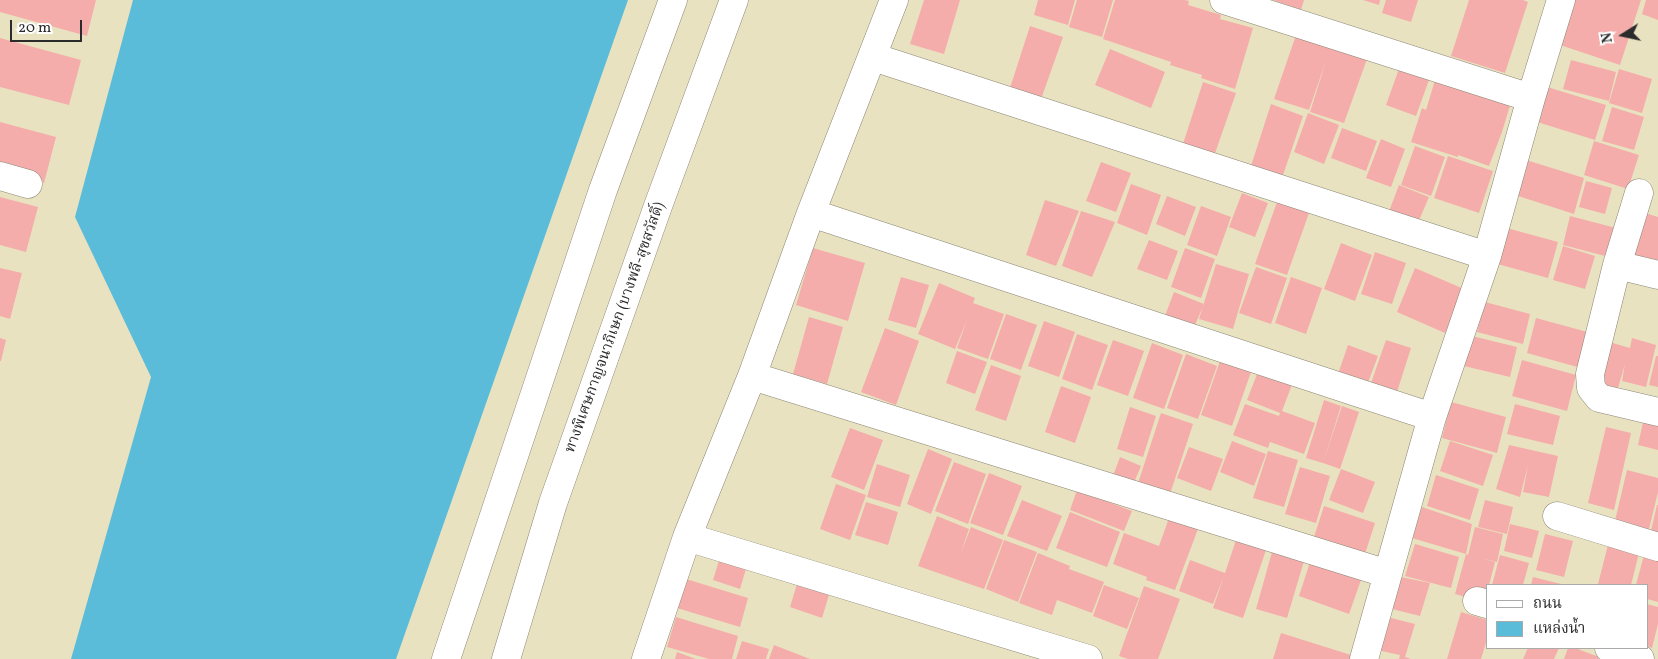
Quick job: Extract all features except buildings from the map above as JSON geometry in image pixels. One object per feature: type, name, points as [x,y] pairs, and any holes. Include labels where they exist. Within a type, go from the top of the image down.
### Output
[{"type":"main road","points":[[446,659],[603,190],[673,0]]},
{"type":"main road","name":"ทางพิเศษกาญจนาภิเษก (บางพลี-สุขสวัสดิ์)","points":[[506,659],[553,504],[658,206],[734,0]]},
{"type":"main road","points":[[646,659],[687,537],[752,376],[811,213],[894,0]]},
{"type":"main road","points":[[1224,0],[1531,98]]},
{"type":"main road","points":[[1364,659],[1432,417],[1486,256],[1561,0]]},
{"type":"main road","points":[[873,57],[1486,256]]},
{"type":"main road","points":[[0,176],[28,184]]},
{"type":"main road","points":[[1639,193],[1617,266],[1590,374],[1591,388],[1599,398],[1658,412]]},
{"type":"main road","points":[[811,213],[1432,417]]},
{"type":"main road","points":[[1617,266],[1658,275]]},
{"type":"main road","points":[[752,376],[1388,574]]},
{"type":"main road","points":[[1557,516],[1658,547]]},
{"type":"main road","points":[[687,537],[1088,659]]},
{"type":"main road","points":[[1612,649],[1640,659]]},
{"type":"water","points":[[133,0],[628,0],[396,659],[71,659],[151,377],[75,217]]}]
